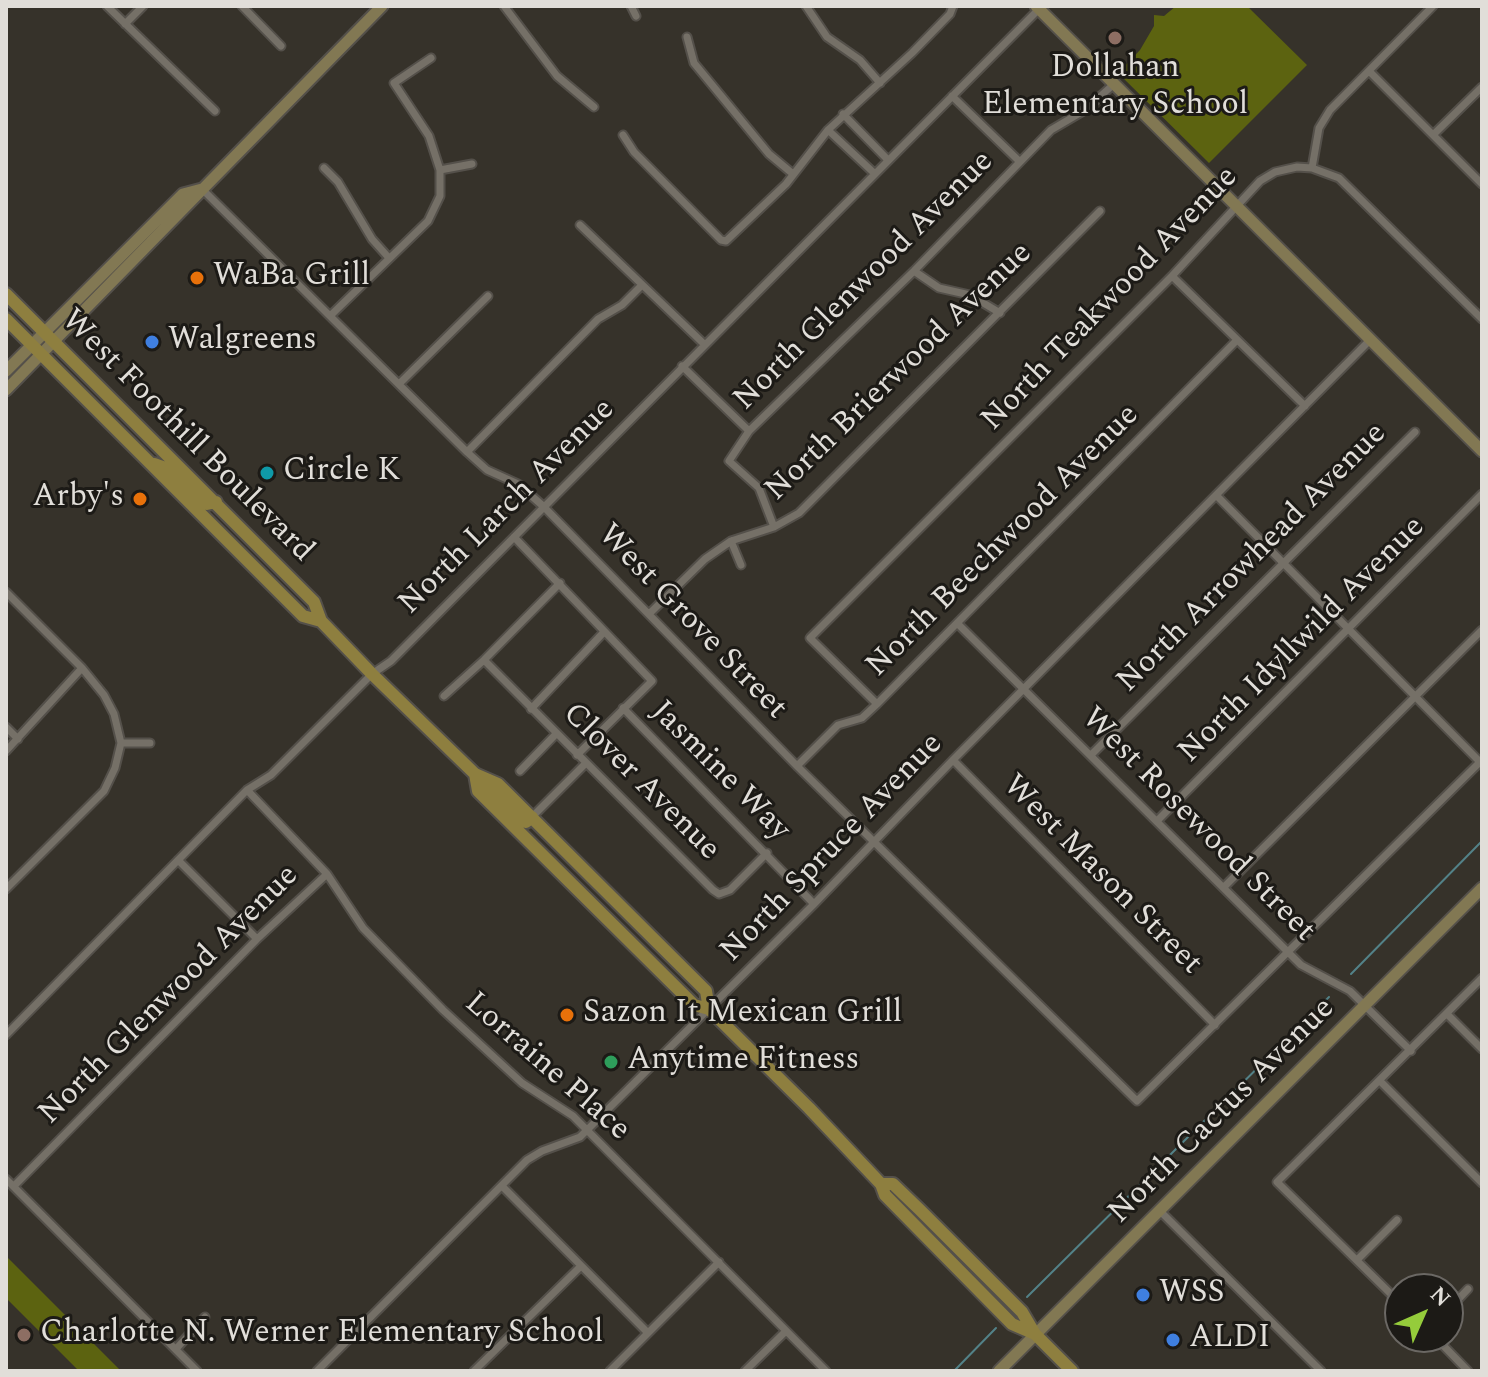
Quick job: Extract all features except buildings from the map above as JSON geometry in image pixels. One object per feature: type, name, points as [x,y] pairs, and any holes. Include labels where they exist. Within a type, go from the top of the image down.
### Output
[{"type":"main road","points":[[49,337],[142,253],[379,7]]},
{"type":"main road","points":[[1037,8],[1482,451]]},
{"type":"main road","points":[[6,390],[36,350],[183,194],[202,189]]},
{"type":"main road","points":[[142,253],[139,246],[162,223],[166,212]]},
{"type":"main road","name":"West Foothill Boulevard","points":[[6,294],[303,590],[314,602],[321,621],[372,674],[475,774],[498,784],[706,991],[709,1009]]},
{"type":"main road","name":"West Foothill Boulevard","points":[[6,319],[303,616],[321,621]]},
{"type":"main road","points":[[6,371],[36,350]]},
{"type":"main road","points":[[148,461],[168,469],[199,500],[207,504],[216,502]]},
{"type":"main road","points":[[229,542],[243,546],[295,594],[303,590]]},
{"type":"main road","name":"West Foothill Boulevard","points":[[475,774],[478,791],[694,1005],[709,1009],[881,1184],[893,1184],[920,1210],[1022,1312],[1035,1334],[1072,1371]]},
{"type":"main road","name":"North Cactus Avenue","points":[[999,1371],[1482,888]]},
{"type":"street","points":[[107,6],[215,111]]},
{"type":"street","points":[[125,24],[143,6]]},
{"type":"street","points":[[242,6],[281,46]]},
{"type":"street","points":[[504,6],[550,68],[573,92],[594,107]]},
{"type":"street","points":[[631,6],[636,16]]},
{"type":"street","points":[[806,6],[827,37],[860,60],[880,83]]},
{"type":"street","points":[[623,135],[634,152],[721,240],[726,241],[793,174],[843,114],[880,83],[950,14],[953,6]]},
{"type":"street","points":[[1433,6],[1330,110],[1319,128],[1312,168],[1339,178],[1354,190],[1482,319]]},
{"type":"street","name":"North Larch Avenue","points":[[6,1035],[247,790],[271,775],[372,674],[391,661],[1037,8]]},
{"type":"street","points":[[687,37],[694,63],[769,154],[793,174]]},
{"type":"street","points":[[330,316],[428,221],[440,196],[440,170],[429,136],[394,83],[431,58]]},
{"type":"street","points":[[1369,71],[1482,184]]},
{"type":"street","name":"North Glenwood Avenue","points":[[774,527],[759,488],[729,461],[749,431],[914,271],[1051,130],[1085,110],[1114,84]]},
{"type":"street","points":[[1433,135],[1482,87]]},
{"type":"street","points":[[952,96],[1019,161]]},
{"type":"street","points":[[843,114],[888,160]]},
{"type":"street","points":[[828,130],[874,173]]},
{"type":"street","points":[[440,170],[472,164]]},
{"type":"street","points":[[324,168],[338,182],[372,239],[389,258]]},
{"type":"street","name":"North Teakwood Avenue","points":[[877,704],[810,638],[1172,276],[1260,181],[1275,172],[1312,168]]},
{"type":"street","name":"West Grove Street","points":[[202,189],[467,452],[487,470],[518,484],[543,506],[797,766],[1137,1101],[1215,1025]]},
{"type":"street","name":"North Brierwood Avenue","points":[[649,614],[705,559],[731,541],[774,527],[799,513],[1100,211]]},
{"type":"street","points":[[580,225],[704,344]]},
{"type":"street","points":[[914,271],[939,288],[970,295],[1000,313]]},
{"type":"street","points":[[1172,276],[1305,406]]},
{"type":"street","points":[[467,452],[598,319],[622,305],[641,286]]},
{"type":"street","points":[[399,384],[488,296]]},
{"type":"street","name":"North Beechwood Avenue","points":[[797,766],[838,725],[862,718],[877,704],[1237,340]]},
{"type":"street","name":"North Spruce Avenue","points":[[317,1371],[535,1154],[572,1142],[586,1131],[875,843],[953,760],[1370,340]]},
{"type":"street","points":[[682,366],[749,431]]},
{"type":"street","name":"North Arrowhead Avenue","points":[[1091,755],[1415,432]]},
{"type":"street","name":"North Idyllwild Avenue","points":[[1157,821],[1482,494]]},
{"type":"street","points":[[1215,1025],[1481,761],[1216,495]]},
{"type":"street","points":[[514,537],[652,681],[577,755]]},
{"type":"street","points":[[731,541],[741,565]]},
{"type":"street","points":[[444,696],[560,583]]},
{"type":"street","points":[[6,592],[82,668],[104,695],[114,714],[121,743],[115,768],[104,791],[6,889]]},
{"type":"street","name":"West Rosewood Street","points":[[958,624],[1289,953],[1311,972],[1344,986],[1411,1051]]},
{"type":"street","points":[[1224,887],[1482,630]]},
{"type":"street","points":[[531,709],[604,632]]},
{"type":"street","name":"Clover Avenue","points":[[484,660],[585,764],[719,894],[730,890],[767,853]]},
{"type":"street","points":[[6,751],[82,668]]},
{"type":"street","name":"Jasmine Way","points":[[623,708],[814,904]]},
{"type":"street","points":[[6,727],[18,739]]},
{"type":"street","points":[[520,771],[556,734]]},
{"type":"street","points":[[121,743],[150,743]]},
{"type":"street","name":"West Mason Street","points":[[953,760],[1215,1025]]},
{"type":"street","points":[[532,817],[585,764]]},
{"type":"street","name":"Lorraine Place","points":[[247,790],[327,874],[363,928],[443,1010],[522,1083],[573,1116],[826,1371]]},
{"type":"street","points":[[178,860],[257,939]]},
{"type":"street","name":"North Glenwood Avenue","points":[[14,1186],[257,939],[327,874]]},
{"type":"street","points":[[1384,1287],[1277,1182],[1482,978]]},
{"type":"street","points":[[1447,1014],[1482,1049]]},
{"type":"street","points":[[1380,1081],[1482,1183]]},
{"type":"street","points":[[6,1179],[197,1371]]},
{"type":"street","points":[[502,1186],[648,1333]]},
{"type":"street","points":[[1160,1211],[1321,1371]]},
{"type":"street","points":[[1357,1260],[1397,1220]]},
{"type":"street","points":[[610,1371],[719,1262]]},
{"type":"street","points":[[474,1371],[581,1266]]},
{"type":"street","points":[[1464,1293],[1468,1289]]},
{"type":"street","points":[[176,1349],[205,1317]]},
{"type":"street","points":[[745,1371],[786,1331]]},
{"type":"street","points":[[1451,1353],[1468,1371]]},
{"type":"green space","points":[[1176,6],[1247,6],[1307,65],[1209,163],[1118,73],[1140,50],[1154,26],[1154,15],[1164,16]]},
{"type":"green space","points":[[6,1256],[121,1371],[79,1371],[6,1298]]},
{"type":"waterway","points":[[1351,974],[1482,841]]},
{"type":"waterway","points":[[1027,1297],[1329,997]]},
{"type":"waterway","points":[[954,1371],[996,1328]]},
{"type":"place","name":"Dollahan Elementary School","points":[[1115,38]]},
{"type":"place","name":"WaBa Grill","points":[[197,278]]},
{"type":"place","name":"Walgreens","points":[[152,342]]},
{"type":"place","name":"Circle K","points":[[267,473]]},
{"type":"place","name":"Arby's","points":[[140,499]]},
{"type":"place","name":"Sazon It Mexican Grill","points":[[567,1015]]},
{"type":"place","name":"Anytime Fitness","points":[[611,1062]]},
{"type":"place","name":"WSS","points":[[1143,1295]]},
{"type":"place","name":"Charlotte N. Werner Elementary School","points":[[24,1335]]},
{"type":"place","name":"ALDI","points":[[1173,1340]]}]
